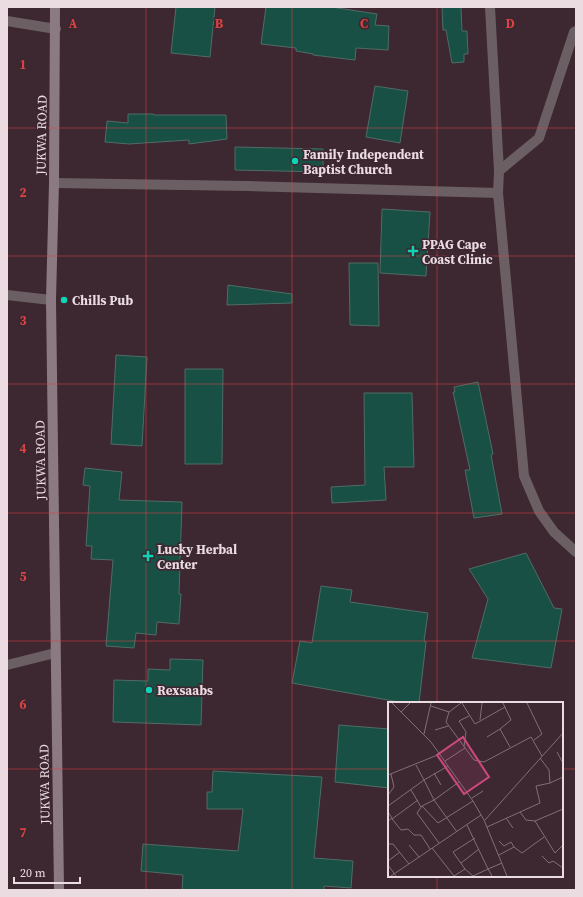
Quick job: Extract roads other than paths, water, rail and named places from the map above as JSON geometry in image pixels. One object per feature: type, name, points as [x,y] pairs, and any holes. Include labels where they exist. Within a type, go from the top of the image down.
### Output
[{"type":"main road","name":"JUKWA ROAD","points":[[55,7],[54,183],[51,300],[59,890]]},
{"type":"street","points":[[490,7],[499,170],[498,194],[524,476],[539,511],[554,532],[576,552]]},
{"type":"street","points":[[7,21],[56,29]]},
{"type":"street","points":[[499,170],[539,138],[574,32],[576,31]]},
{"type":"street","points":[[54,183],[247,186],[498,194]]},
{"type":"street","points":[[7,296],[51,300]]},
{"type":"street","points":[[7,665],[55,653]]},
{"type":"place","name":"Family Independent Baptist Church","points":[[295,161]]},
{"type":"place","name":"PPAG Cape Coast Clinic","points":[[413,251]]},
{"type":"place","name":"Chills Pub","points":[[64,300]]},
{"type":"place","name":"Lucky Herbal Center","points":[[148,556]]},
{"type":"place","name":"Rexsaabs","points":[[149,690]]}]
